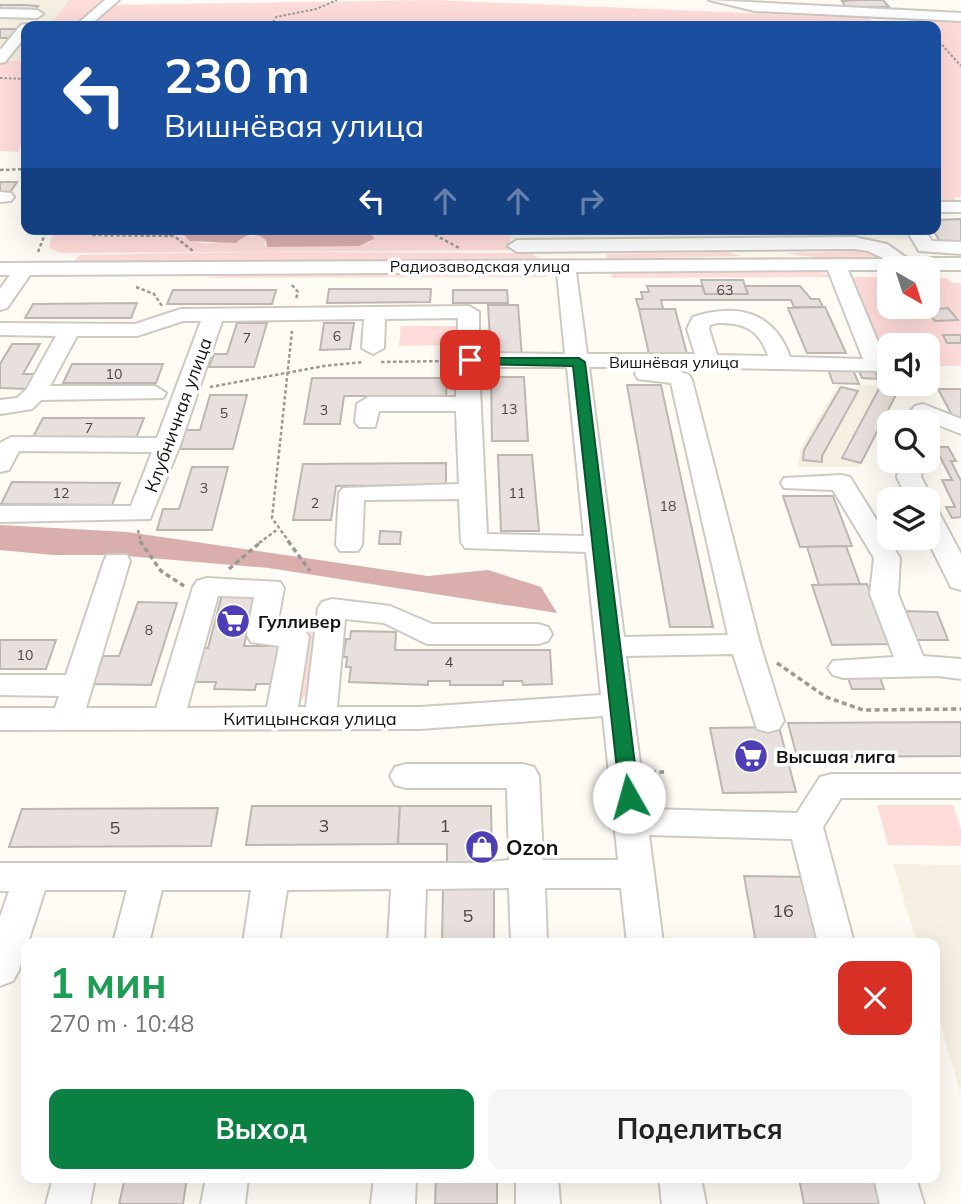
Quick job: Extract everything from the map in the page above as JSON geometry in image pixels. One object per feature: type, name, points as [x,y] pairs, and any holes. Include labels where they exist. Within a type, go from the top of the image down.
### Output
[{"type":"street","points":[[0,13],[34,9],[49,0]]},
{"type":"street","points":[[87,21],[113,0]]},
{"type":"street","points":[[715,0],[755,7],[961,17]]},
{"type":"street","points":[[898,0],[914,13]]},
{"type":"street","points":[[0,4],[34,9]]},
{"type":"street","points":[[29,21],[34,9]]},
{"type":"street","points":[[0,27],[21,27]]},
{"type":"street","points":[[3,56],[21,34]]},
{"type":"street","points":[[941,207],[961,206]]},
{"type":"street","points":[[941,215],[961,214]]},
{"type":"street","points":[[919,235],[926,247],[961,248]]},
{"type":"street","points":[[517,246],[544,246],[602,237],[779,236],[867,244],[894,256]]},
{"type":"street","points":[[544,246],[556,266],[580,367],[632,822],[634,874],[644,938]]},
{"type":"street","name":"Радиозаводская улица","points":[[940,264],[961,264]]},
{"type":"street","name":"Вишнёвая улица","points":[[470,360],[580,367],[708,360],[877,366],[835,265]]},
{"type":"street","name":"Радиозаводская улица","points":[[0,269],[877,265]]},
{"type":"street","points":[[0,304],[24,269]]},
{"type":"street","points":[[0,329],[137,330],[181,315],[469,312],[467,404],[474,542],[599,544]]},
{"type":"street","points":[[371,357],[375,314]]},
{"type":"street","name":"Клубничная улица","points":[[141,514],[169,445],[214,315]]},
{"type":"street","points":[[708,360],[698,329],[700,321],[712,316],[759,326],[770,334],[782,364]]},
{"type":"street","points":[[0,407],[24,404],[35,393],[70,329]]},
{"type":"street","points":[[580,367],[669,374],[681,380],[745,644],[768,721]]},
{"type":"street","points":[[35,393],[155,393]]},
{"type":"street","points":[[368,422],[368,404],[467,404]]},
{"type":"street","points":[[940,418],[961,427]]},
{"type":"street","points":[[0,465],[11,444],[169,445]]},
{"type":"street","points":[[793,483],[841,482],[887,558],[884,594],[913,667]]},
{"type":"street","points":[[349,545],[352,493],[472,491]]},
{"type":"street","points":[[0,514],[141,514]]},
{"type":"street","points":[[940,538],[961,581]]},
{"type":"street","points":[[67,720],[117,561]]},
{"type":"street","points":[[168,719],[207,587],[270,589],[261,635],[295,637],[281,718]]},
{"type":"street","points":[[320,718],[332,608],[390,615],[427,634],[538,634]]},
{"type":"street","points":[[612,647],[745,644]]},
{"type":"street","points":[[843,668],[961,669]]},
{"type":"street","points":[[0,685],[78,686]]},
{"type":"street","name":"Китицынская улица","points":[[0,719],[420,718],[593,705],[619,706]]},
{"type":"street","points":[[405,776],[523,776],[529,938]]},
{"type":"street","points":[[835,938],[806,825],[832,786],[961,786]]},
{"type":"street","points":[[632,822],[806,825]]},
{"type":"street","points":[[0,970],[16,876],[634,874]]},
{"type":"street","points":[[262,938],[271,875]]},
{"type":"street","points":[[406,938],[410,875]]},
{"type":"street","points":[[132,938],[148,876]]},
{"type":"street","points":[[68,1204],[73,1183]]},
{"type":"street","points":[[223,1204],[226,1183]]},
{"type":"street","points":[[394,1204],[395,1183]]},
{"type":"street","points":[[537,1183],[538,1204]]},
{"type":"street","points":[[681,1183],[684,1204]]},
{"type":"street","points":[[896,1183],[902,1204]]},
{"type":"path","points":[[274,21],[276,17],[316,9],[337,0]]},
{"type":"path","points":[[941,44],[961,66]]},
{"type":"path","points":[[0,78],[21,79]]},
{"type":"path","points":[[0,170],[21,169]]},
{"type":"path","points":[[38,254],[45,235]]},
{"type":"path","points":[[93,235],[170,236],[195,252]]},
{"type":"path","points":[[435,235],[466,251]]},
{"type":"path","points":[[130,280],[154,294],[163,309],[181,315]]},
{"type":"path","points":[[281,280],[298,292],[286,374],[272,518],[310,571]]},
{"type":"path","points":[[188,388],[230,386],[320,364],[371,357],[470,360]]},
{"type":"path","points":[[141,514],[137,534],[155,563],[180,586],[207,587],[220,581],[241,556],[278,529]]},
{"type":"path","points":[[745,644],[771,657],[807,685],[846,706],[863,710],[961,709]]},
{"type":"path","points":[[649,772],[664,772]]},
{"type":"shaded area","points":[[0,0],[69,0],[54,21],[21,21],[21,61],[0,61]]},
{"type":"shaded area","points":[[69,0],[119,0],[116,5],[433,0],[869,18],[871,21],[54,21]]},
{"type":"shaded area","points":[[941,21],[961,22],[961,197],[954,198],[958,204],[941,204]]},
{"type":"shaded area","points":[[0,61],[21,61],[21,145],[18,152],[0,151]]},
{"type":"shaded area","points":[[52,235],[184,235],[205,243],[258,236],[267,240],[264,244],[267,247],[370,243],[373,236],[371,235],[510,235],[510,250],[61,253],[49,248]]},
{"type":"shaded area","points":[[184,235],[254,235],[236,243],[190,241]]},
{"type":"shaded area","points":[[254,235],[371,235],[374,239],[359,246],[267,247],[266,240]]},
{"type":"shaded area","points":[[510,235],[908,235],[910,239],[510,240]]},
{"type":"shaded area","points":[[879,251],[888,256],[825,259],[785,253]]},
{"type":"shaded area","points":[[263,252],[531,253],[540,259],[73,262],[80,255]]},
{"type":"shaded area","points":[[729,252],[741,256],[608,259],[606,254]]},
{"type":"shaded area","points":[[820,272],[834,277],[612,278],[611,273]]},
{"type":"shaded area","points":[[546,273],[547,277],[202,278],[235,275]]},
{"type":"shaded area","points":[[846,277],[877,277],[877,319],[940,319],[940,278],[961,283],[961,366],[940,366],[940,333],[877,333],[877,347]]},
{"type":"shaded area","points":[[401,326],[457,326],[457,345],[399,346]]},
{"type":"shaded area","points":[[838,385],[856,389],[859,385],[877,386],[877,396],[896,396],[889,410],[877,410],[877,432],[859,467],[798,467],[800,449]]},
{"type":"shaded area","points":[[0,525],[127,532],[428,576],[488,570],[541,587],[557,613],[269,568],[115,555],[53,555],[0,550]]},
{"type":"shaded area","points":[[308,624],[317,631],[308,694],[295,705],[289,703],[303,625]]},
{"type":"shaded area","points":[[877,805],[953,805],[961,830],[961,846],[888,845]]},
{"type":"shaded area","points":[[893,864],[961,865],[961,1095],[940,1022],[940,938],[915,938]]},
{"type":"building","points":[[883,0],[889,7],[846,7],[842,1]]},
{"type":"building","points":[[0,5],[38,6],[34,11],[0,11]]},
{"type":"building","points":[[0,29],[19,29],[12,38],[0,38]]},
{"type":"building","points":[[0,182],[17,182],[9,194],[0,195]]},
{"type":"building","points":[[961,219],[961,247],[944,247],[936,235],[941,235],[941,220]]},
{"type":"building","points":[[701,280],[743,280],[748,294],[705,294]]},
{"type":"building","points":[[647,286],[702,286],[705,294],[748,294],[745,286],[800,286],[811,299],[819,299],[823,307],[794,307],[791,300],[661,300],[663,309],[639,309],[636,299],[643,299],[641,292],[649,292]]},
{"type":"building","points":[[329,289],[431,289],[430,302],[327,303]]},
{"type":"building","points":[[173,290],[276,290],[272,304],[167,304]]},
{"type":"building","points":[[453,290],[507,290],[508,303],[453,303]]},
{"type":"building","points":[[137,303],[131,318],[25,318],[33,304]]},
{"type":"building","points":[[488,305],[518,305],[522,357],[491,357]]},
{"type":"building","points":[[825,307],[846,353],[807,353],[788,308]]},
{"type":"building","points":[[948,308],[958,320],[935,321],[933,319],[940,319],[940,309]]},
{"type":"building","points":[[639,309],[675,309],[687,354],[649,354]]},
{"type":"building","points":[[237,323],[267,323],[254,367],[209,367],[214,354],[227,354]]},
{"type":"building","points":[[324,323],[354,323],[350,349],[320,350]]},
{"type":"building","points":[[943,335],[961,335],[961,343],[947,343]]},
{"type":"building","points":[[12,344],[40,344],[23,374],[36,374],[28,389],[0,388],[0,364]]},
{"type":"building","points":[[72,364],[163,364],[156,383],[63,383]]},
{"type":"building","points":[[828,369],[853,370],[859,384],[833,383]]},
{"type":"building","points":[[859,371],[875,371],[877,376],[877,379],[862,378]]},
{"type":"building","points":[[491,377],[524,377],[528,441],[492,441]]},
{"type":"building","points":[[312,378],[447,378],[446,396],[344,396],[340,424],[304,424]]},
{"type":"building","points":[[627,385],[661,385],[713,627],[670,627]]},
{"type":"building","points":[[841,387],[858,391],[822,456],[822,462],[803,460],[804,450]]},
{"type":"building","points":[[940,389],[961,389],[961,419],[954,419]]},
{"type":"building","points":[[877,392],[877,396],[895,396],[888,410],[877,410],[877,432],[861,463],[842,458]]},
{"type":"building","points":[[210,395],[247,395],[233,449],[180,449],[186,430],[200,430]]},
{"type":"building","points":[[43,418],[144,418],[136,438],[33,437]]},
{"type":"building","points":[[940,447],[948,447],[956,461],[951,461],[961,481],[961,517],[952,518],[946,507],[955,507],[942,480],[952,480],[940,457]]},
{"type":"building","points":[[498,455],[532,455],[539,531],[501,531]]},
{"type":"building","points":[[446,463],[446,485],[336,486],[331,520],[293,520],[303,464]]},
{"type":"building","points":[[192,467],[228,467],[212,530],[157,530],[163,509],[179,509]]},
{"type":"building","points":[[12,482],[120,483],[112,505],[1,504]]},
{"type":"building","points":[[783,496],[833,496],[852,546],[800,547]]},
{"type":"building","points":[[380,531],[401,532],[400,544],[379,544]]},
{"type":"building","points":[[846,546],[860,584],[819,585],[807,547]]},
{"type":"building","points":[[867,584],[889,644],[832,645],[812,585]]},
{"type":"building","name":"Гулливер","points":[[222,595],[255,595],[244,646],[287,646],[280,684],[256,684],[255,690],[214,689],[216,682],[190,682],[199,648],[208,648]]},
{"type":"building","points":[[138,602],[177,603],[151,685],[93,684],[103,656],[119,656]]},
{"type":"building","points":[[902,611],[937,612],[948,640],[913,640]]},
{"type":"building","points":[[351,631],[396,632],[395,650],[550,650],[552,684],[523,685],[522,681],[503,681],[503,685],[450,685],[450,681],[428,681],[428,685],[349,682],[351,667],[346,667],[347,657],[343,657],[346,639],[350,639]]},
{"type":"building","points":[[0,640],[56,640],[46,669],[0,669]]},
{"type":"building","points":[[847,675],[879,675],[884,689],[852,689]]},
{"type":"building","points":[[961,722],[961,756],[797,757],[788,723]]},
{"type":"building","name":"Высшая лига","points":[[779,727],[796,792],[723,793],[710,728]]},
{"type":"building","points":[[252,806],[400,806],[398,844],[246,845]]},
{"type":"building","points":[[400,806],[491,806],[492,862],[447,862],[447,844],[398,844]]},
{"type":"building","points":[[218,808],[211,846],[9,847],[22,809]]},
{"type":"building","points":[[744,876],[808,877],[822,938],[755,938]]},
{"type":"building","points":[[443,888],[494,888],[494,938],[442,938]]},
{"type":"building","points":[[124,1183],[186,1183],[183,1204],[119,1204]]},
{"type":"building","points":[[436,1183],[497,1183],[497,1204],[435,1204]]},
{"type":"building","points":[[800,1183],[878,1183],[883,1204],[804,1204]]},
{"type":"place","name":"Гулливер","points":[[233,621]]},
{"type":"place","name":"Высшая лига","points":[[751,756]]},
{"type":"place","name":"Ozon","points":[[482,847]]},
{"type":"route","points":[[470,360],[579,362],[629,797]]}]
